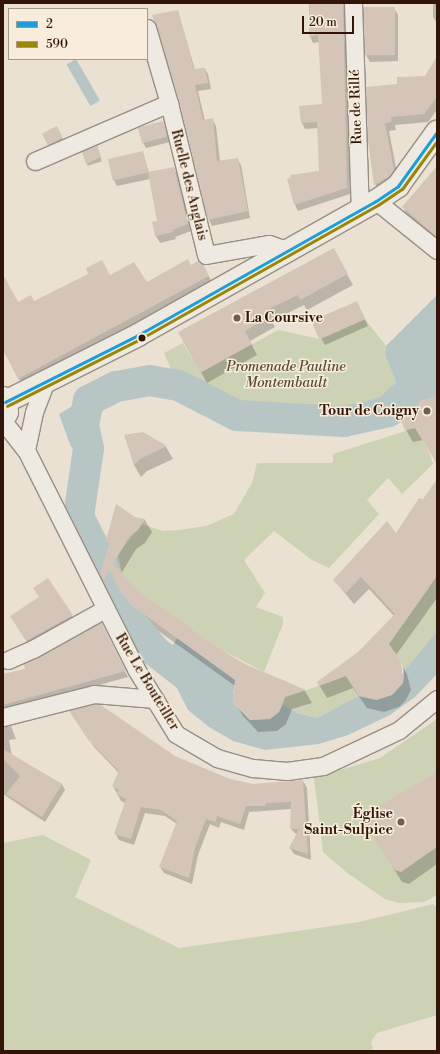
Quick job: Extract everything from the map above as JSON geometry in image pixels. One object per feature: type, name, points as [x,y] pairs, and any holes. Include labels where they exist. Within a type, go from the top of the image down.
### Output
[{"type":"main road","points":[[4,410],[45,383],[138,335],[368,206],[398,186],[437,132]]},
{"type":"street","name":"Rue de Rillé","points":[[353,3],[368,206]]},
{"type":"street","name":"Ruelle des Anglais","points":[[148,31],[169,103],[206,255],[269,244],[289,251]]},
{"type":"street","points":[[35,161],[169,103]]},
{"type":"street","points":[[368,206],[437,250]]},
{"type":"street","points":[[26,450],[34,412],[45,383]]},
{"type":"street","name":"Rue Le Bouteiller","points":[[4,410],[26,450],[136,669],[176,734],[217,758],[252,768],[287,771],[323,766],[372,745],[399,730],[437,699]]},
{"type":"street","points":[[8,660],[33,649],[105,608]]},
{"type":"street","points":[[3,717],[94,694],[155,699]]},
{"type":"green space","name":"Promenade Pauline Montembault","points":[[365,319],[386,346],[385,355],[396,382],[370,406],[369,414],[344,421],[236,415],[178,385],[164,353],[183,343],[200,373],[278,330],[320,339]]},
{"type":"green space","points":[[415,428],[429,452],[433,464],[402,494],[388,478],[367,500],[379,514],[329,568],[312,560],[274,531],[244,560],[265,593],[256,607],[283,617],[283,624],[264,672],[222,650],[141,592],[122,573],[118,555],[141,524],[163,531],[179,530],[206,526],[234,514],[252,483],[257,463],[330,463],[333,462],[333,454]]},
{"type":"green space","points":[[437,576],[437,631],[404,671],[401,661],[389,644]]},
{"type":"green space","points":[[344,674],[359,696],[338,709],[317,718],[297,713],[283,704],[287,691],[292,695],[335,680]]},
{"type":"green space","points":[[437,719],[437,776],[433,773],[362,817],[361,820],[365,822],[374,834],[373,838],[375,836],[387,854],[385,855],[395,871],[400,871],[413,864],[421,854],[423,857],[423,853],[435,846],[437,848],[437,895],[424,902],[398,903],[385,899],[346,872],[323,852],[314,778],[380,758]]},
{"type":"green space","points":[[43,835],[91,860],[75,897],[179,948],[359,922],[433,904],[437,908],[437,1015],[377,1033],[371,1042],[373,1051],[3,1051],[3,843]]},
{"type":"shaded area","points":[[74,60],[77,60],[100,101],[90,106],[66,64]]},
{"type":"shaded area","points":[[437,295],[437,396],[425,398],[419,401],[415,411],[400,418],[368,421],[370,406],[396,382],[385,355],[386,346]]},
{"type":"shaded area","points":[[86,398],[92,409],[90,422],[94,427],[95,449],[71,447],[59,414]]},
{"type":"shaded area","points":[[437,631],[437,674],[415,697],[390,715],[348,735],[319,744],[265,750],[233,741],[209,727],[188,710],[163,660],[178,637],[236,680],[233,693],[234,704],[250,720],[270,719],[279,712],[283,704],[297,713],[317,718],[359,696],[376,700],[392,695],[403,683],[404,671]]},
{"type":"building","points":[[310,3],[343,3],[347,188],[294,205],[287,179],[291,178],[290,175],[319,171],[317,122],[301,123],[299,106],[322,104],[318,35],[309,37]]},
{"type":"building","points":[[363,7],[395,7],[395,55],[363,55]]},
{"type":"building","points":[[178,10],[194,69],[205,68],[208,83],[195,85],[203,120],[213,118],[217,161],[238,158],[248,211],[208,220],[179,100],[152,15]]},
{"type":"building","points":[[437,56],[437,97],[424,114],[391,117],[392,122],[385,123],[394,170],[390,176],[374,185],[368,142],[366,87],[397,84],[397,77],[425,76]]},
{"type":"building","points":[[163,121],[167,136],[142,143],[138,128]]},
{"type":"building","points":[[57,126],[63,138],[48,145],[42,134]]},
{"type":"building","points":[[97,145],[101,157],[86,164],[82,152]]},
{"type":"building","points":[[143,151],[148,172],[113,181],[108,159]]},
{"type":"building","points":[[437,166],[437,237],[402,207]]},
{"type":"building","points":[[174,167],[188,224],[172,230],[173,232],[155,236],[152,222],[157,221],[148,172]]},
{"type":"building","name":"La Coursive","points":[[334,248],[348,274],[300,300],[298,295],[267,310],[270,317],[245,331],[252,344],[200,373],[178,332]]},
{"type":"building","points":[[188,259],[191,265],[198,261],[203,264],[209,276],[18,379],[3,350],[3,274],[18,302],[31,295],[34,301],[88,274],[86,268],[102,260],[110,275],[134,262],[147,282]]},
{"type":"building","points":[[357,301],[365,319],[319,340],[311,321]]},
{"type":"building","points":[[437,396],[437,464],[415,428],[405,430],[400,418],[415,411],[419,401]]},
{"type":"building","points":[[143,432],[167,446],[140,459],[134,465],[124,435]]},
{"type":"building","points":[[437,479],[437,576],[389,644],[401,661],[403,683],[392,695],[376,700],[359,696],[346,676],[319,686],[317,682],[358,652],[395,614],[361,577],[346,593],[333,580],[387,521],[396,533],[419,498],[423,499]]},
{"type":"building","points":[[116,504],[135,517],[145,519],[138,530],[129,537],[113,564],[141,592],[222,650],[245,664],[306,690],[285,697],[279,712],[270,719],[250,720],[234,704],[233,697],[235,680],[131,605],[120,591],[110,570],[104,579],[102,578],[100,575],[109,544],[106,540]]},
{"type":"building","points":[[48,578],[73,615],[26,641],[10,616],[39,597],[33,588]]},
{"type":"building","points":[[101,622],[126,671],[3,705],[3,674],[25,669],[24,664]]},
{"type":"building","points":[[95,704],[101,705],[175,756],[230,779],[253,784],[303,780],[308,854],[289,848],[299,829],[290,829],[291,802],[266,803],[265,806],[246,806],[240,824],[217,816],[216,822],[206,819],[195,848],[189,878],[159,867],[177,821],[161,810],[141,807],[131,839],[114,834],[126,799],[116,794],[119,790],[112,786],[119,771],[89,741],[69,711]]},
{"type":"building","points":[[3,749],[62,784],[42,817],[6,794],[20,776],[3,759]]},
{"type":"building","name":"Église Saint-Sulpice","points":[[437,771],[437,847],[401,872],[394,869],[362,820],[362,816]]},
{"type":"waterway","points":[[195,688],[187,676],[155,651],[121,611],[98,556],[78,516],[88,448],[83,424],[88,400],[116,386],[149,380],[178,385],[236,415],[344,421],[388,411],[434,384],[437,379]]},
{"type":"transit line","name":"2","points":[[5,402],[138,335],[376,201],[398,186],[437,132]]},
{"type":"transit line","name":"590","points":[[7,406],[140,339],[378,205],[402,189],[437,141]]},
{"type":"place","name":"La Coursive","points":[[237,318]]},
{"type":"place","name":"Tour de Coigny","points":[[427,411]]},
{"type":"place","name":"Église Saint-Sulpice","points":[[401,822]]}]
